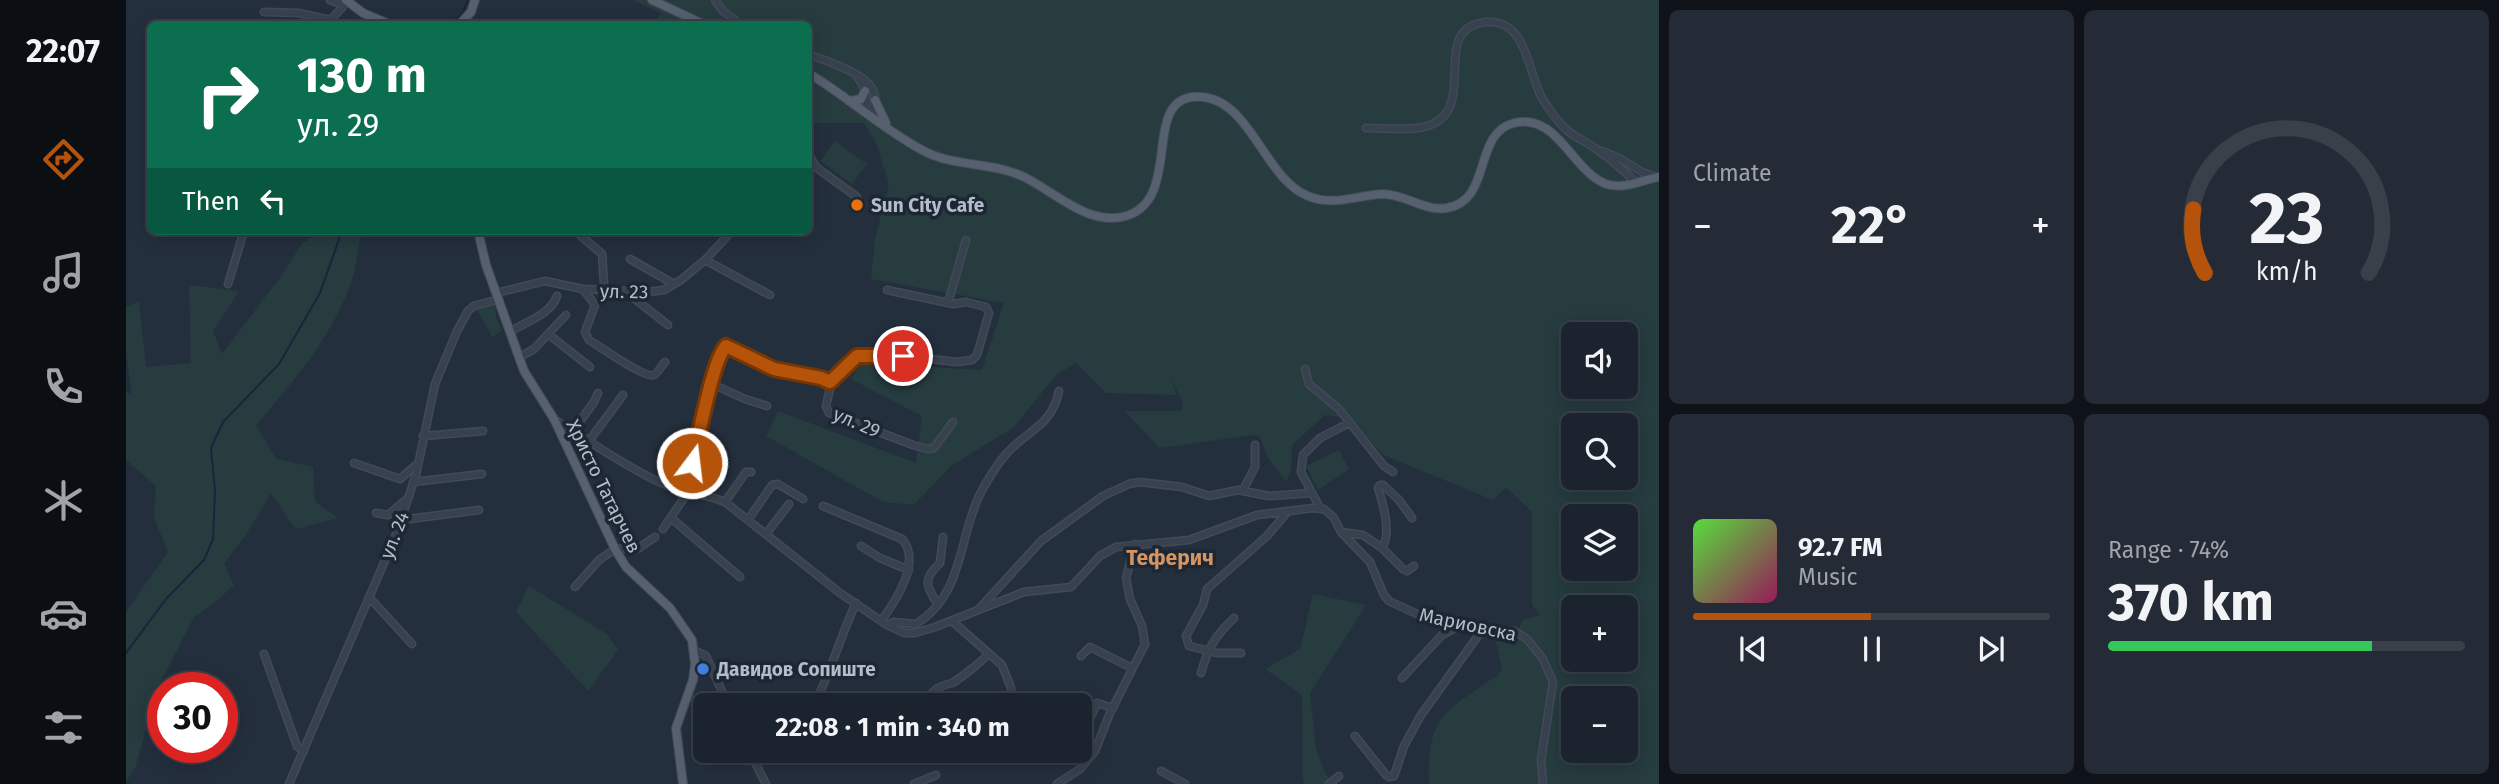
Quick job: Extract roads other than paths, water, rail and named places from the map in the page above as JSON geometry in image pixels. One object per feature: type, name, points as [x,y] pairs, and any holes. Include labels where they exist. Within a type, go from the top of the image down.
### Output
[{"type":"main road","points":[[652,0],[698,21]]},
{"type":"main road","points":[[346,2],[382,21]]},
{"type":"main road","points":[[462,21],[475,2]]},
{"type":"main road","points":[[472,21],[475,2]]},
{"type":"main road","points":[[812,76],[892,131],[933,155],[953,162],[1002,168],[1087,213],[1109,218],[1128,216],[1142,208],[1150,199],[1158,178],[1166,122],[1176,104],[1193,97],[1221,103],[1243,124],[1280,174],[1301,193],[1323,201],[1343,201],[1384,194],[1430,207],[1455,206],[1464,201],[1475,188],[1489,144],[1495,136],[1508,125],[1525,122],[1547,129],[1591,174],[1611,185],[1625,186],[1658,177]]},
{"type":"main road","points":[[849,101],[861,99],[865,92]]},
{"type":"main road","points":[[874,100],[882,118],[892,131]]},
{"type":"main road","name":"Христо Татарчев","points":[[479,235],[497,296],[530,383],[554,419],[615,549],[626,567],[670,607],[692,640],[694,650]]},
{"type":"main road","points":[[683,784],[676,728],[693,680],[694,650]]},
{"type":"street","points":[[330,0],[346,2]]},
{"type":"street","points":[[715,0],[723,11],[736,21]]},
{"type":"street","points":[[329,21],[346,2]]},
{"type":"street","points":[[264,12],[299,13],[325,21]]},
{"type":"street","points":[[1366,128],[1415,128],[1442,119],[1451,106],[1455,90],[1455,54],[1459,37],[1467,27],[1492,22],[1508,28],[1521,42],[1540,94],[1568,131],[1597,149],[1636,183]]},
{"type":"street","points":[[812,56],[854,73],[866,80],[874,100],[872,110],[865,112],[865,92],[854,73]]},
{"type":"street","points":[[1597,149],[1612,154],[1634,169],[1658,177]]},
{"type":"street","points":[[812,160],[817,168],[857,197]]},
{"type":"street","points":[[1634,169],[1636,183]]},
{"type":"street","points":[[1611,185],[1619,177],[1621,170]]},
{"type":"street","points":[[228,284],[243,235]]},
{"type":"street","points":[[580,235],[602,254],[602,291]]},
{"type":"street","name":"ул. 23","points":[[497,296],[545,281],[602,291],[657,292],[674,284],[705,260],[728,235]]},
{"type":"street","points":[[948,303],[965,240]]},
{"type":"street","points":[[630,260],[674,284]]},
{"type":"street","points":[[705,260],[770,295]]},
{"type":"street","points":[[583,289],[595,305],[584,332],[589,340],[634,370],[651,376],[665,362]]},
{"type":"street","points":[[830,382],[857,356],[903,356],[957,362],[975,358],[984,334],[988,309],[966,302],[948,303],[887,290]]},
{"type":"street","points":[[624,291],[668,325]]},
{"type":"street","name":"ул. 24","points":[[289,784],[401,520],[418,464],[436,384],[468,311],[497,296]]},
{"type":"street","points":[[510,331],[548,310],[554,304],[556,296]]},
{"type":"street","points":[[520,357],[534,349],[566,315]]},
{"type":"street","points":[[548,334],[590,368]]},
{"type":"street","name":"ул. 29","points":[[663,529],[685,491],[712,384],[726,346],[774,369],[830,382],[826,405],[829,413],[913,445],[934,448],[953,422]]},
{"type":"street","points":[[1305,369],[1309,384],[1339,409],[1384,466],[1393,472]]},
{"type":"street","points":[[712,384],[745,400],[767,406]]},
{"type":"street","points":[[884,623],[916,624],[938,605],[964,548],[980,494],[1009,451],[1047,420],[1056,407],[1059,391]]},
{"type":"street","points":[[573,431],[598,393]]},
{"type":"street","points":[[589,441],[623,395]]},
{"type":"street","points":[[554,419],[620,462],[659,482],[725,502],[856,603],[884,623],[908,634],[925,631],[1024,592],[1071,587],[1107,551],[1135,544],[1189,540],[1248,517],[1288,511],[1320,508],[1329,512],[1341,532],[1363,535],[1382,548],[1402,569],[1407,571],[1414,566]]},
{"type":"street","points":[[1320,508],[1301,472],[1303,455],[1320,438],[1349,423]]},
{"type":"street","points":[[423,436],[483,430]]},
{"type":"street","points":[[1243,490],[1255,467],[1255,445]]},
{"type":"street","points":[[354,463],[400,479],[418,464]]},
{"type":"street","points":[[725,502],[746,472],[751,472]]},
{"type":"street","points":[[413,482],[482,474]]},
{"type":"street","points":[[978,610],[1041,541],[1115,489],[1140,482],[1182,487],[1209,496],[1243,490],[1269,496],[1311,493]]},
{"type":"street","points":[[748,520],[772,485],[778,484],[803,499]]},
{"type":"street","points":[[1382,548],[1386,536],[1384,504],[1379,485],[1384,485],[1412,518]]},
{"type":"street","points":[[376,513],[388,515],[409,497]]},
{"type":"street","points":[[766,534],[789,504]]},
{"type":"street","points":[[823,506],[902,539],[910,552],[909,570],[884,623]]},
{"type":"street","points":[[401,520],[479,510]]},
{"type":"street","points":[[1241,653],[1207,651],[1189,646],[1185,641],[1203,605],[1206,589],[1267,536],[1288,511]]},
{"type":"street","points":[[671,518],[740,577]]},
{"type":"street","name":"Мариовска","points":[[1341,532],[1370,562],[1389,601],[1417,614],[1460,625],[1514,631],[1521,634],[1535,649],[1550,673],[1553,687],[1541,760],[1543,784]]},
{"type":"street","points":[[575,587],[599,560],[615,549],[639,548],[655,537]]},
{"type":"street","points":[[938,605],[931,593],[927,577],[940,563],[943,537]]},
{"type":"street","points":[[1057,784],[1089,761],[1145,644],[1126,578],[1135,544]]},
{"type":"street","points":[[861,546],[880,558],[909,570]]},
{"type":"street","points":[[369,597],[412,644]]},
{"type":"street","points":[[820,693],[856,603]]},
{"type":"street","points":[[1201,673],[1207,651],[1220,631],[1234,618]]},
{"type":"street","points":[[952,621],[1002,665],[1012,693]]},
{"type":"street","points":[[1402,678],[1442,635],[1460,625]]},
{"type":"street","points":[[1354,736],[1386,775],[1390,778],[1394,776],[1404,746],[1421,715],[1483,629]]},
{"type":"street","points":[[1081,656],[1090,647],[1132,668]]},
{"type":"street","points":[[694,650],[706,656],[723,693]]},
{"type":"street","points":[[264,654],[298,746],[304,751]]},
{"type":"street","points":[[932,693],[942,684],[952,682],[984,660],[988,654]]},
{"type":"street","points":[[1092,714],[1097,703],[1113,708]]},
{"type":"street","points":[[755,763],[766,784]]},
{"type":"street","points":[[1161,771],[1185,784]]},
{"type":"street","points":[[914,784],[936,775]]},
{"type":"street","points":[[1329,784],[1339,776]]},
{"type":"waterway","points":[[453,21],[461,16],[468,0]]},
{"type":"waterway","points":[[126,653],[166,599],[204,560],[213,539],[215,491],[211,448],[223,422],[279,364],[320,293],[341,235]]},
{"type":"place","name":"Sun City Cafe","points":[[857,205]]},
{"type":"place","name":"Давидов Сопиште","points":[[703,669]]},
{"type":"district","name":"Теферич","points":[[1170,558]]}]
